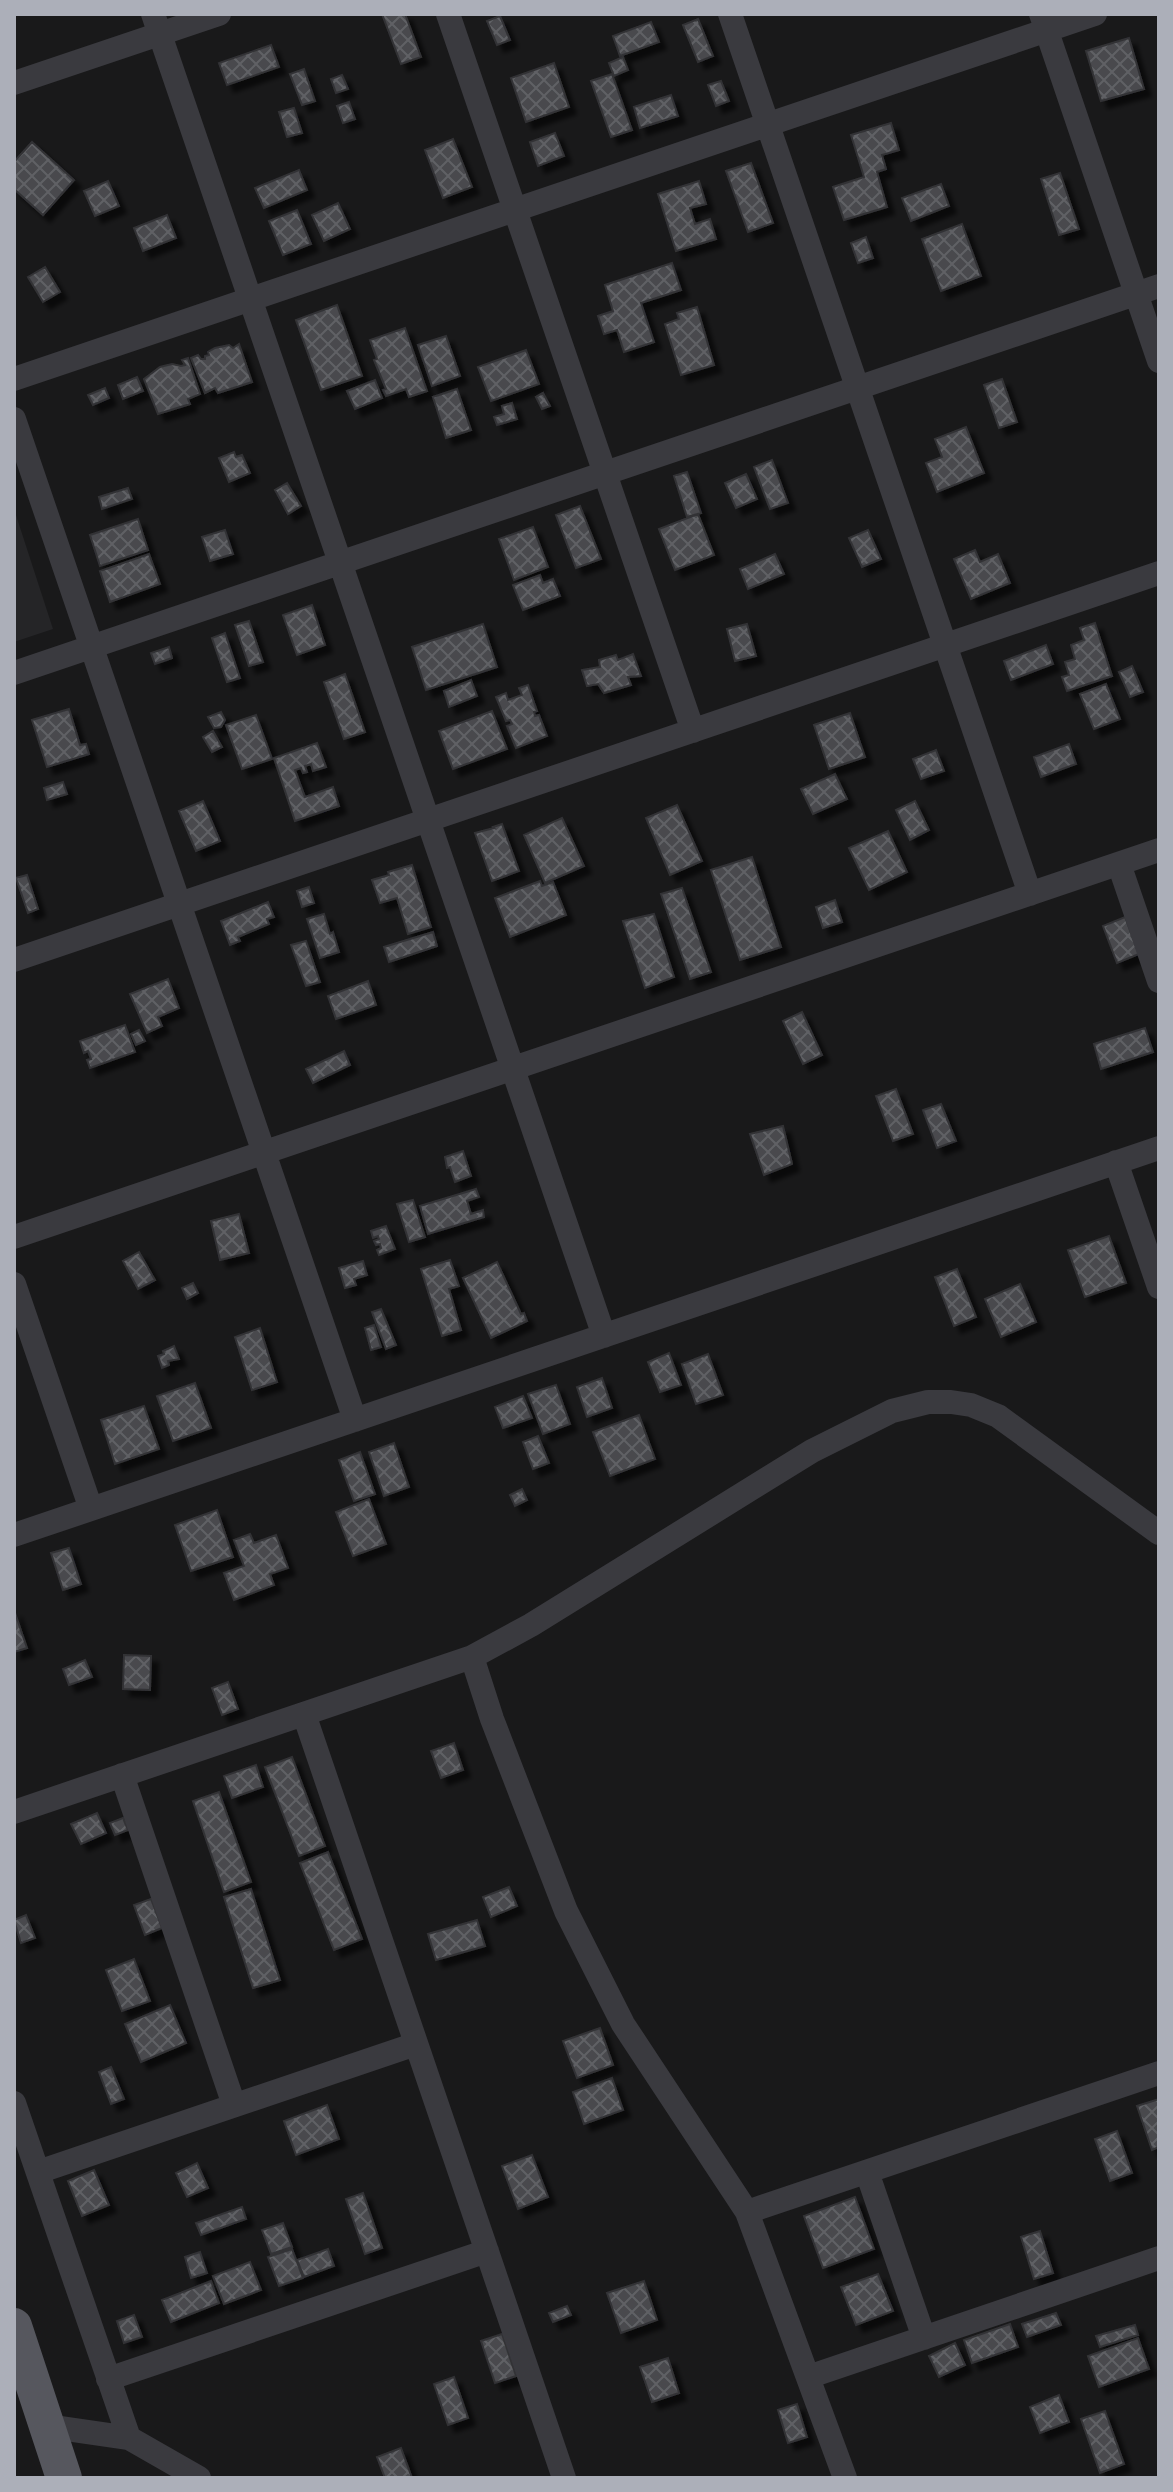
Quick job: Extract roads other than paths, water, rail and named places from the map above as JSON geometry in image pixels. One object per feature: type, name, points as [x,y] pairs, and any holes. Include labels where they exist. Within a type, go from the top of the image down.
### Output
[{"type":"main road","points":[[14,2326],[64,2478]]},
{"type":"street","points":[[14,83],[157,24],[219,14]]},
{"type":"street","points":[[448,14],[693,731]]},
{"type":"street","points":[[730,14],[1030,894]]},
{"type":"street","points":[[14,379],[768,124],[1044,22],[1095,14]]},
{"type":"street","points":[[1044,22],[1148,290],[1159,361]]},
{"type":"street","points":[[157,24],[604,1336]]},
{"type":"street","points":[[14,673],[1148,290]]},
{"type":"street","points":[[14,419],[355,1420]]},
{"type":"street","points":[[14,960],[1159,573]]},
{"type":"street","points":[[14,1237],[1159,850]]},
{"type":"street","points":[[1119,864],[1159,981]]},
{"type":"street","points":[[14,1535],[1159,1148]]},
{"type":"street","points":[[1116,1162],[1159,1287]]},
{"type":"street","points":[[14,1284],[91,1509]]},
{"type":"street","points":[[14,1812],[472,1657],[531,1625],[812,1451],[892,1411],[928,1402],[971,1405],[998,1416],[1159,1533]]},
{"type":"street","points":[[472,1657],[492,1719],[573,1926],[623,2024],[747,2212],[845,2478]]},
{"type":"street","points":[[304,1714],[564,2478]]},
{"type":"street","points":[[122,1775],[234,2105]]},
{"type":"street","points":[[38,2172],[416,2044]]},
{"type":"street","points":[[747,2212],[1159,2073]]},
{"type":"street","points":[[14,2103],[129,2438]]},
{"type":"street","points":[[867,2172],[924,2338]]},
{"type":"street","points":[[108,2379],[487,2251]]},
{"type":"street","points":[[808,2377],[1159,2258]]},
{"type":"street","points":[[46,2426],[129,2438],[199,2478]]}]
